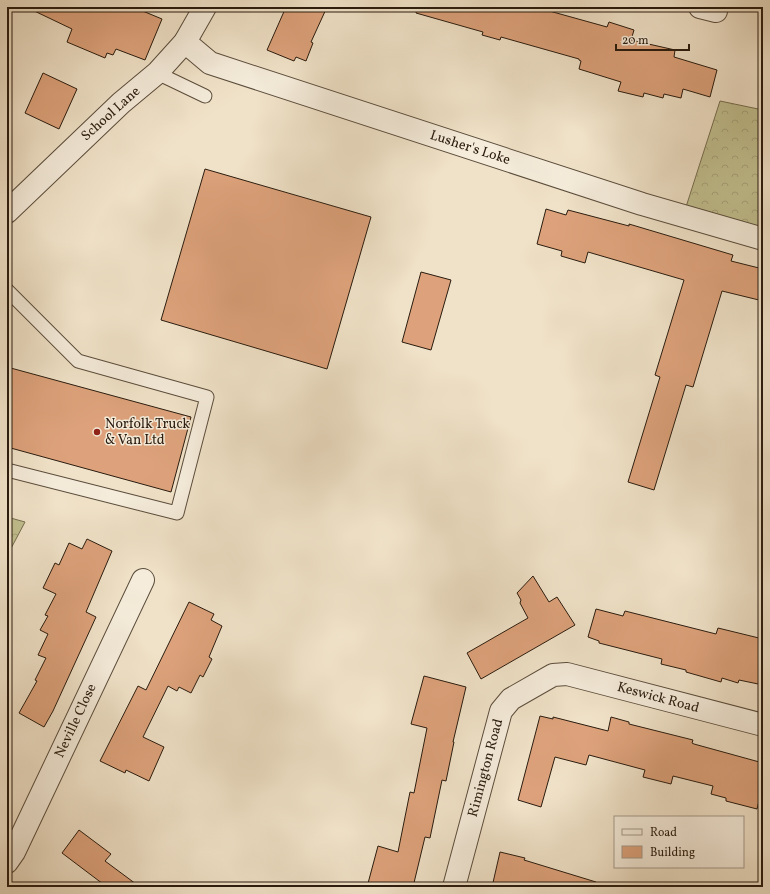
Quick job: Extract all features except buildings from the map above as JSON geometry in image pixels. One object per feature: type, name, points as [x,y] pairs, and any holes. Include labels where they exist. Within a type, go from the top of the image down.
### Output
[{"type":"street","name":"School Lane","points":[[7,212],[121,103],[157,73],[185,42],[205,7]]},
{"type":"street","name":"Lusher's Loke","points":[[185,42],[210,63],[642,204],[763,239]]},
{"type":"street","name":"Neville Close","points":[[7,862],[14,852],[143,580]]},
{"type":"street","name":"Keswick Road","points":[[553,675],[567,674],[763,725]]},
{"type":"street","name":"Rimington Road","points":[[454,887],[501,711],[512,698],[553,675]]},
{"type":"lane","points":[[157,73],[205,96]]},
{"type":"lane","points":[[7,290],[78,360],[207,397],[177,513],[7,470]]},
{"type":"green space","points":[[720,101],[763,110],[763,233],[685,210]]},
{"type":"green space","points":[[7,517],[25,522],[7,556]]},
{"type":"place","name":"Norfolk Truck & Van Ltd","points":[[97,432]]}]
